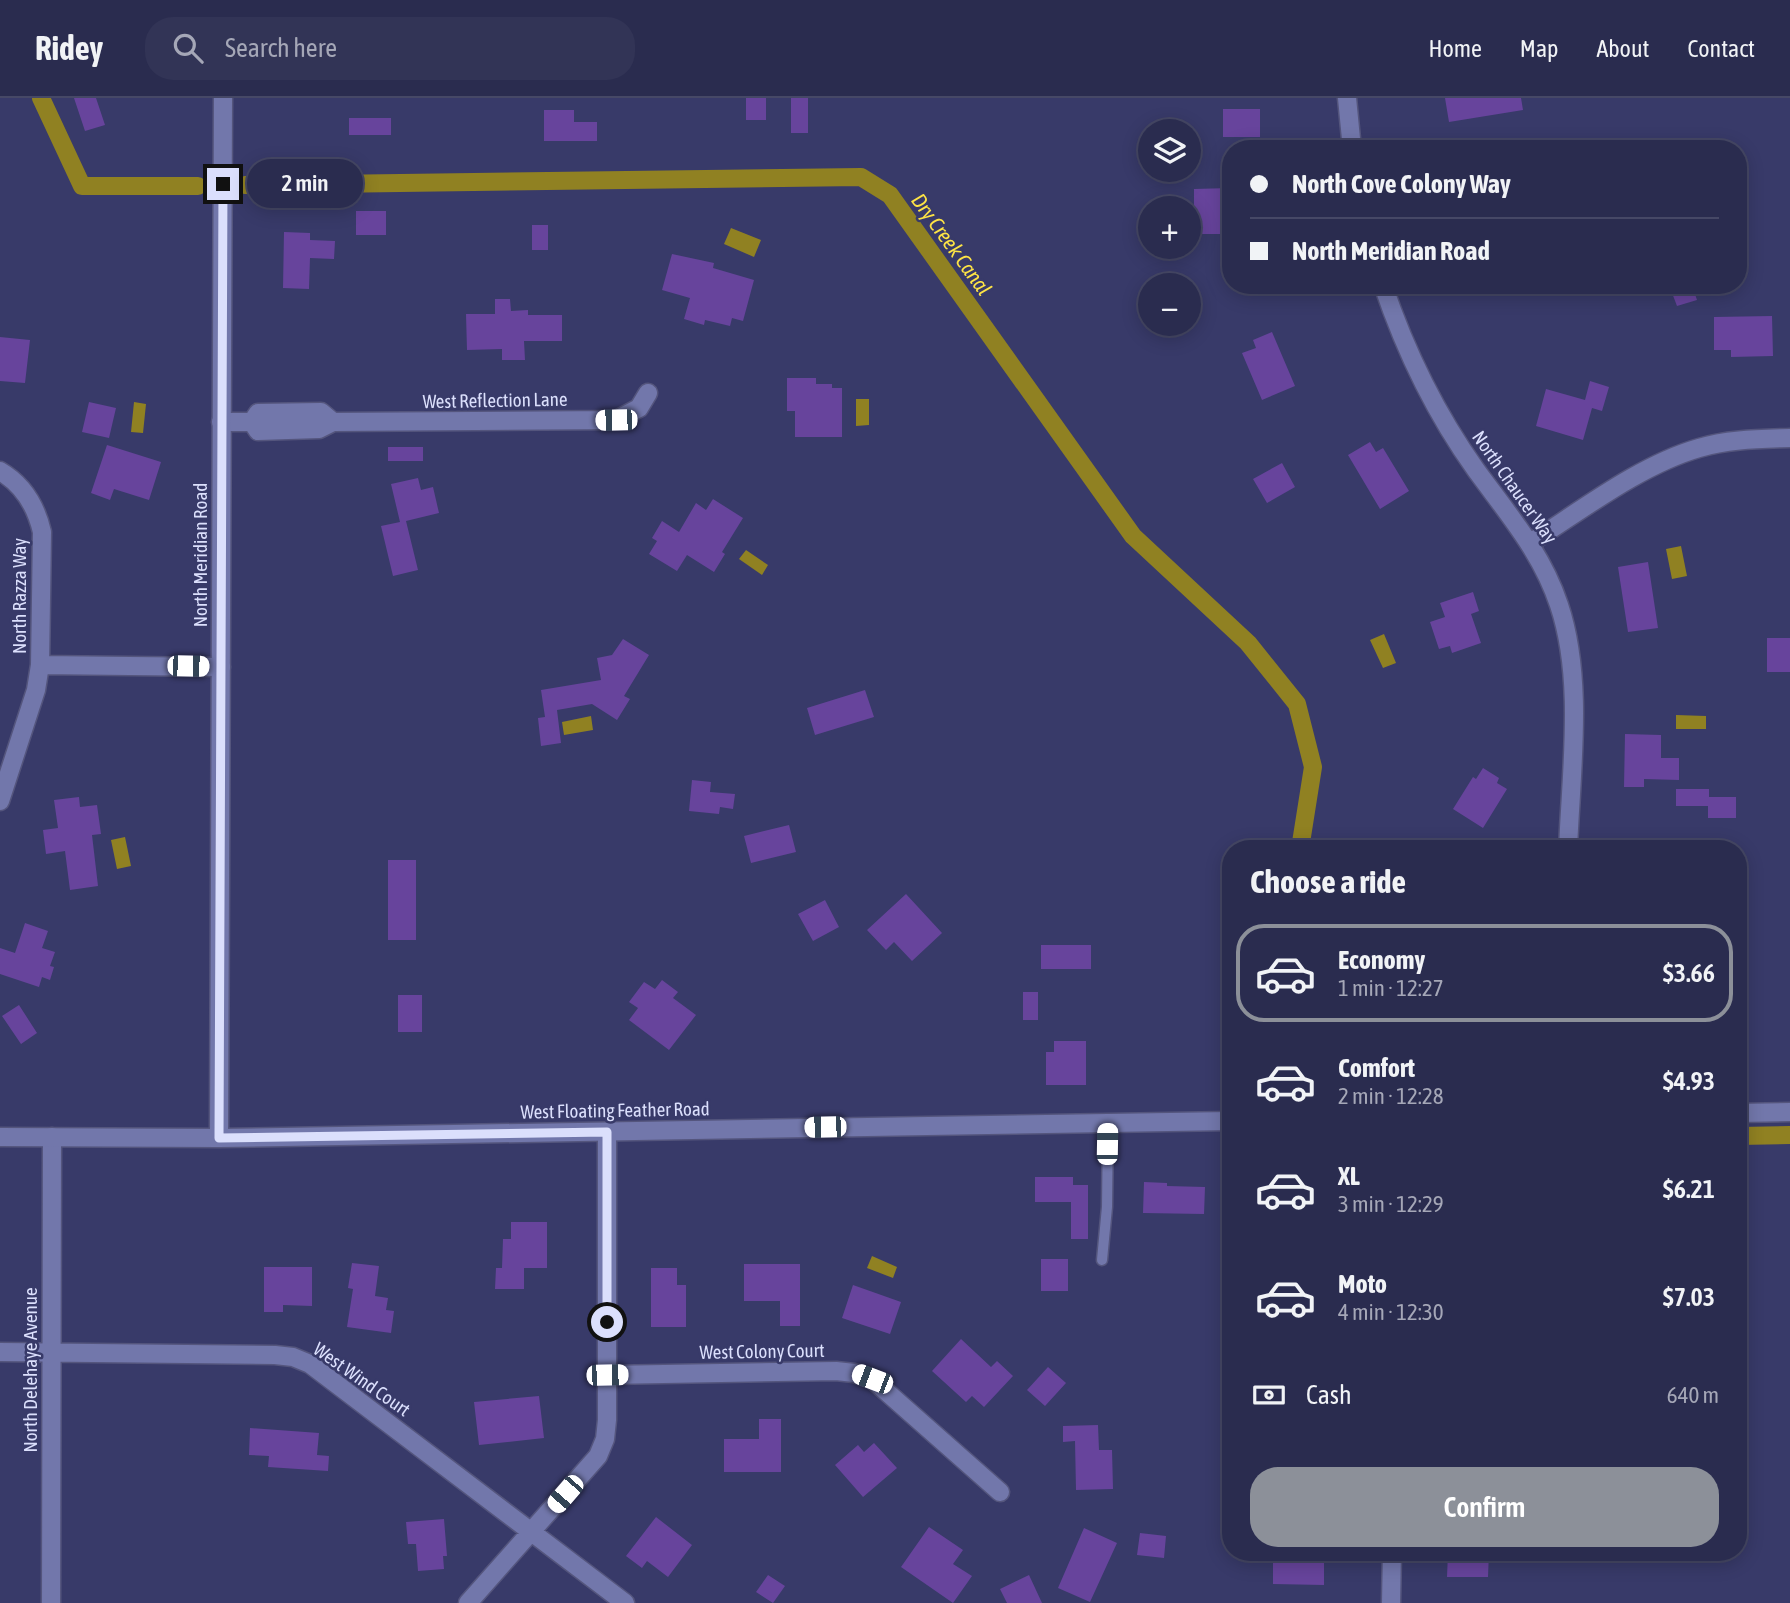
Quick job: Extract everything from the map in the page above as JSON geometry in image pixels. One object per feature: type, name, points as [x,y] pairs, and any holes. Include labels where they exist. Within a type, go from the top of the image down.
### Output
[{"type":"street","name":"North Meridian Road","points":[[219,1138],[223,98]]},
{"type":"street","points":[[1347,98],[1351,140]]},
{"type":"street","name":"North Chaucer Way","points":[[1387,294],[1418,371],[1448,426],[1475,469],[1530,543],[1559,606],[1570,651],[1574,697],[1569,840]]},
{"type":"street","name":"West Reflection Lane","points":[[221,422],[252,422],[258,413],[321,412],[333,422],[616,420],[639,408],[648,393]]},
{"type":"street","points":[[1530,543],[1642,472],[1679,454],[1724,442],[1790,438]]},
{"type":"street","name":"North Razza Way","points":[[0,471],[19,483],[37,512],[42,532],[40,665],[30,713],[0,801]]},
{"type":"street","points":[[40,665],[221,667]]},
{"type":"street","points":[[1747,1113],[1790,1112]]},
{"type":"street","name":"West Floating Feather Road","points":[[0,1137],[219,1138],[1222,1121]]},
{"type":"street","points":[[468,1603],[598,1456],[605,1439],[607,1132]]},
{"type":"street","name":"North Delehaye Avenue","points":[[51,1603],[52,1137]]},
{"type":"street","name":"West Wind Court","points":[[0,1352],[261,1354],[293,1357],[310,1364],[625,1603]]},
{"type":"street","name":"West Colony Court","points":[[607,1375],[836,1371],[855,1373],[872,1379],[1000,1492]]},
{"type":"street","points":[[1391,1603],[1392,1561]]},
{"type":"lane","points":[[1102,1260],[1107,1207],[1108,1123]]},
{"type":"shaded area","points":[[731,228],[761,240],[754,257],[724,244]]},
{"type":"shaded area","points":[[856,399],[869,399],[869,425],[856,426]]},
{"type":"shaded area","points":[[134,402],[146,404],[143,433],[131,432]]},
{"type":"shaded area","points":[[1681,546],[1687,576],[1672,579],[1666,549]]},
{"type":"shaded area","points":[[746,550],[768,565],[762,575],[739,559]]},
{"type":"shaded area","points":[[1384,634],[1396,663],[1383,668],[1370,640]]},
{"type":"shaded area","points":[[1676,715],[1706,716],[1706,729],[1676,729]]},
{"type":"shaded area","points":[[591,716],[593,730],[564,735],[562,722]]},
{"type":"shaded area","points":[[125,837],[131,866],[117,869],[111,840]]},
{"type":"shaded area","points":[[872,1256],[897,1267],[893,1278],[867,1268]]},
{"type":"building","points":[[74,98],[96,98],[105,125],[85,131]]},
{"type":"building","points":[[746,98],[766,98],[766,120],[746,120]]},
{"type":"building","points":[[791,98],[808,98],[808,133],[791,133]]},
{"type":"building","points":[[1445,98],[1521,98],[1523,110],[1449,122]]},
{"type":"building","points":[[1223,109],[1260,109],[1260,137],[1223,137]]},
{"type":"building","points":[[544,110],[574,110],[574,122],[597,122],[597,141],[544,141]]},
{"type":"building","points":[[349,118],[391,118],[391,135],[349,135]]},
{"type":"building","points":[[1222,188],[1222,234],[1201,234],[1201,196],[1194,196],[1194,189]]},
{"type":"building","points":[[356,211],[386,211],[386,235],[356,235]]},
{"type":"building","points":[[532,225],[548,225],[548,250],[532,250]]},
{"type":"building","points":[[284,232],[310,233],[310,240],[335,241],[334,259],[310,258],[309,289],[283,288]]},
{"type":"building","points":[[672,254],[714,263],[713,268],[754,280],[743,321],[732,318],[730,326],[705,320],[704,325],[684,319],[690,298],[662,290]]},
{"type":"building","points":[[1672,294],[1695,294],[1697,300],[1677,306]]},
{"type":"building","points":[[495,299],[510,299],[511,311],[528,310],[528,315],[562,315],[562,341],[524,341],[525,360],[502,360],[502,349],[467,350],[466,314],[495,314]]},
{"type":"building","points":[[1772,316],[1773,356],[1731,357],[1731,350],[1714,350],[1714,317]]},
{"type":"building","points":[[1272,332],[1295,386],[1262,400],[1242,353],[1256,348],[1253,340]]},
{"type":"building","points":[[0,337],[30,340],[25,383],[0,381]]},
{"type":"building","points":[[787,378],[816,378],[816,384],[832,384],[832,388],[842,388],[842,437],[795,437],[795,411],[787,411]]},
{"type":"building","points":[[1590,381],[1609,387],[1602,411],[1592,408],[1583,440],[1536,426],[1546,389],[1585,400]]},
{"type":"building","points":[[89,402],[116,408],[109,438],[82,432]]},
{"type":"building","points":[[1370,442],[1376,452],[1383,448],[1409,491],[1380,509],[1348,455]]},
{"type":"building","points":[[107,445],[161,462],[149,500],[114,489],[110,500],[91,493]]},
{"type":"building","points":[[388,447],[423,447],[423,461],[388,461]]},
{"type":"building","points":[[1282,463],[1295,487],[1267,503],[1253,479]]},
{"type":"building","points":[[418,478],[421,490],[433,487],[439,513],[406,521],[418,570],[393,576],[381,526],[400,522],[391,484]]},
{"type":"building","points":[[713,499],[743,518],[722,552],[725,554],[714,572],[687,555],[677,571],[649,554],[657,541],[652,538],[662,521],[679,532],[696,503],[706,510]]},
{"type":"building","points":[[1648,562],[1658,628],[1628,632],[1618,567]]},
{"type":"building","points":[[1473,592],[1479,611],[1471,614],[1481,643],[1452,653],[1450,646],[1439,649],[1430,622],[1445,617],[1440,603]]},
{"type":"building","points":[[1767,638],[1790,638],[1790,672],[1767,672]]},
{"type":"building","points":[[623,639],[649,655],[624,696],[630,699],[617,720],[592,704],[557,710],[561,743],[541,746],[538,718],[545,717],[541,690],[601,680],[597,658],[612,655]]},
{"type":"building","points":[[865,690],[874,717],[815,735],[807,708]]},
{"type":"building","points":[[1625,734],[1661,735],[1661,758],[1679,758],[1679,780],[1644,779],[1644,787],[1624,787]]},
{"type":"building","points":[[1483,768],[1499,778],[1497,783],[1507,789],[1483,828],[1453,809],[1473,777],[1476,779]]},
{"type":"building","points":[[692,780],[711,782],[710,792],[735,794],[733,809],[720,807],[719,814],[689,811]]},
{"type":"building","points":[[1676,789],[1709,789],[1709,797],[1736,797],[1736,818],[1708,818],[1708,806],[1676,806]]},
{"type":"building","points":[[79,797],[80,807],[97,805],[101,834],[92,835],[98,886],[70,890],[65,851],[46,854],[43,830],[58,828],[54,800]]},
{"type":"building","points":[[789,825],[796,852],[751,863],[744,836]]},
{"type":"building","points":[[388,860],[416,860],[416,940],[388,940]]},
{"type":"building","points":[[906,894],[942,933],[912,961],[894,942],[886,950],[867,930]]},
{"type":"building","points":[[825,900],[839,927],[813,941],[798,914]]},
{"type":"building","points":[[25,923],[48,931],[42,948],[55,952],[50,966],[54,967],[50,980],[42,977],[39,987],[0,974],[0,948],[15,953]]},
{"type":"building","points":[[1041,945],[1091,945],[1091,969],[1041,969]]},
{"type":"building","points":[[662,980],[678,992],[673,998],[696,1015],[669,1050],[629,1020],[638,1008],[629,1002],[644,982],[655,989]]},
{"type":"building","points":[[1023,992],[1038,992],[1038,1020],[1023,1020]]},
{"type":"building","points":[[398,995],[422,995],[422,1032],[398,1032]]},
{"type":"building","points":[[19,1005],[37,1033],[21,1044],[2,1016]]},
{"type":"building","points":[[1054,1041],[1086,1041],[1086,1085],[1046,1085],[1046,1052],[1054,1052]]},
{"type":"building","points":[[1035,1177],[1073,1177],[1073,1185],[1088,1185],[1088,1239],[1071,1239],[1071,1202],[1035,1202]]},
{"type":"building","points":[[1144,1182],[1167,1183],[1167,1186],[1205,1187],[1204,1214],[1143,1213]]},
{"type":"building","points":[[511,1222],[547,1222],[547,1268],[524,1268],[524,1289],[495,1289],[496,1268],[502,1268],[503,1239],[511,1239]]},
{"type":"building","points":[[1041,1259],[1068,1259],[1068,1291],[1041,1291]]},
{"type":"building","points":[[352,1263],[379,1266],[375,1296],[388,1298],[386,1310],[394,1311],[391,1333],[347,1327],[353,1289],[348,1288]]},
{"type":"building","points":[[744,1264],[800,1264],[800,1326],[780,1326],[780,1301],[744,1301]]},
{"type":"building","points":[[264,1267],[312,1267],[312,1306],[283,1305],[283,1312],[264,1312]]},
{"type":"building","points":[[651,1268],[677,1268],[677,1285],[686,1285],[686,1327],[651,1327]]},
{"type":"building","points":[[853,1285],[901,1302],[890,1334],[842,1318]]},
{"type":"building","points":[[961,1339],[991,1367],[997,1361],[1013,1376],[984,1407],[972,1396],[966,1402],[932,1371]]},
{"type":"building","points":[[1048,1367],[1066,1383],[1045,1406],[1027,1390]]},
{"type":"building","points":[[539,1396],[544,1438],[479,1445],[474,1402]]},
{"type":"building","points":[[759,1419],[781,1419],[781,1472],[724,1472],[724,1439],[759,1439]]},
{"type":"building","points":[[1098,1425],[1099,1450],[1112,1450],[1113,1489],[1076,1490],[1075,1441],[1063,1442],[1063,1426]]},
{"type":"building","points":[[250,1428],[319,1433],[317,1455],[329,1456],[328,1471],[268,1467],[269,1456],[249,1455]]},
{"type":"building","points":[[874,1443],[897,1468],[863,1497],[835,1465],[858,1445],[864,1452]]},
{"type":"building","points":[[656,1517],[692,1545],[668,1577],[647,1561],[642,1568],[626,1556]]},
{"type":"building","points":[[444,1519],[447,1556],[443,1556],[444,1569],[418,1571],[416,1544],[408,1544],[406,1522]]},
{"type":"building","points":[[929,1527],[963,1550],[953,1564],[972,1576],[953,1603],[901,1567]]},
{"type":"building","points":[[1084,1528],[1117,1543],[1090,1602],[1058,1588]]},
{"type":"building","points":[[1140,1533],[1166,1536],[1164,1558],[1137,1555]]},
{"type":"building","points":[[1273,1561],[1324,1561],[1324,1585],[1273,1584]]},
{"type":"building","points":[[1448,1561],[1489,1561],[1488,1577],[1447,1577]]},
{"type":"building","points":[[768,1575],[785,1586],[773,1603],[756,1592]]},
{"type":"building","points":[[1029,1575],[1042,1603],[1007,1603],[1000,1589]]},
{"type":"waterway","name":"Dry Creek Canal","points":[[41,98],[82,186],[198,186]]},
{"type":"waterway","name":"Dry Creek Canal","points":[[245,185],[861,177],[890,195],[1133,536],[1248,643],[1297,704],[1313,767],[1301,840]]},
{"type":"waterway","name":"Dry Creek Canal","points":[[1747,1136],[1790,1135]]},
{"type":"route","points":[[223,184],[219,1138],[607,1132],[607,1322]]}]
